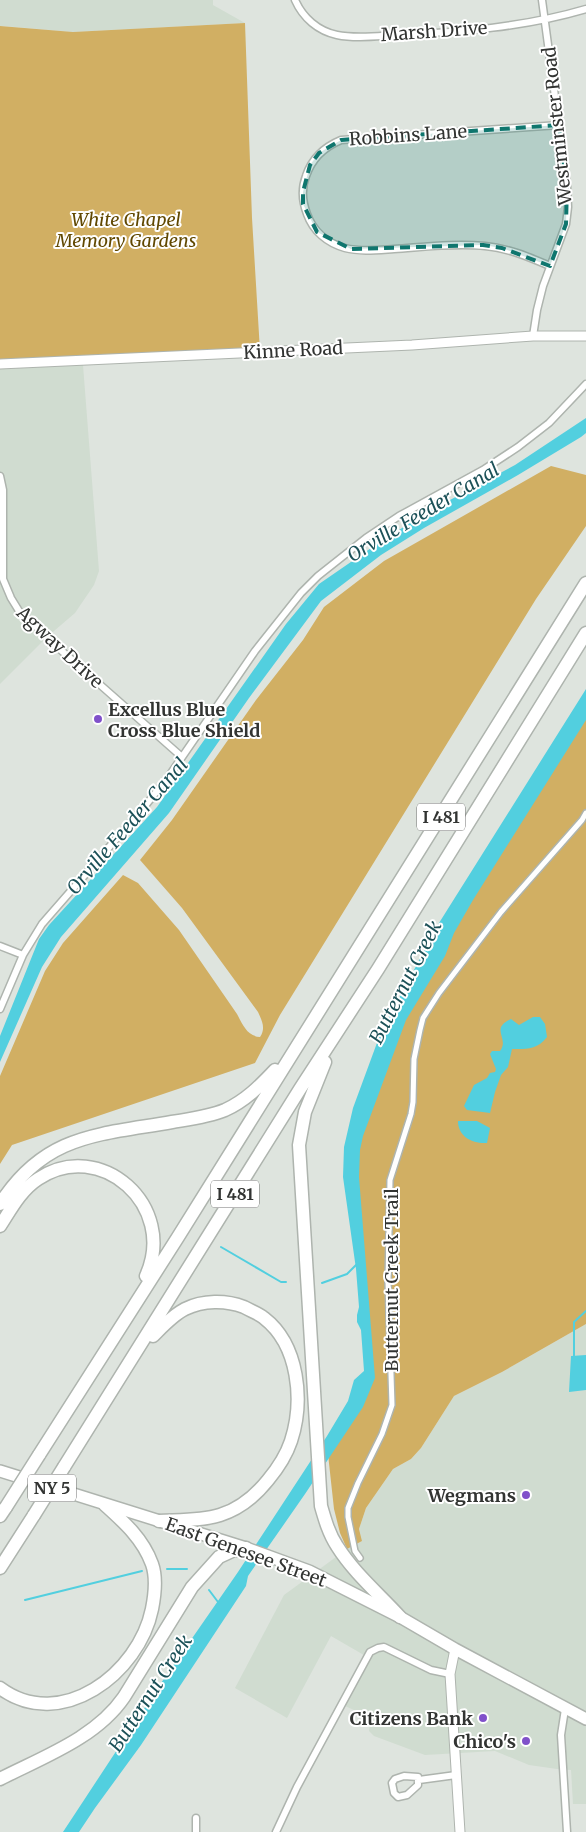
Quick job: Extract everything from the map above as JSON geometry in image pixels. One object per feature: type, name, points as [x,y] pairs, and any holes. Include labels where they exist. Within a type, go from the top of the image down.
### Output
[{"type":"highway","name":"I 481","points":[[3,1511],[178,1237],[586,582]]},
{"type":"highway","name":"I 481","points":[[0,1568],[135,1356],[586,632]]},
{"type":"highway","points":[[336,1034],[305,1112],[300,1145],[320,1498],[327,1526],[336,1545],[356,1570],[400,1617]]},
{"type":"highway","points":[[0,1204],[14,1183],[26,1170],[56,1149],[97,1135],[206,1116],[226,1109],[252,1093],[294,1050]]},
{"type":"highway","points":[[0,1226],[20,1195],[40,1178],[54,1171],[77,1167],[92,1168],[124,1182],[141,1200],[149,1214],[154,1242],[150,1267],[129,1313]]},
{"type":"highway","points":[[135,1356],[164,1324],[183,1309],[202,1303],[222,1302],[238,1305],[257,1313],[269,1323],[286,1346],[296,1379],[297,1399],[291,1441],[284,1457],[264,1485],[248,1500],[219,1516],[159,1521]]},
{"type":"highway","name":"East Genesee Street","points":[[0,1470],[105,1505],[246,1548],[309,1571],[400,1617],[455,1649],[586,1719]]},
{"type":"highway","points":[[0,1688],[16,1699],[33,1704],[69,1700],[109,1680],[122,1668],[140,1643],[150,1620],[155,1596],[153,1566],[145,1548],[126,1524],[105,1505]]},
{"type":"highway","points":[[0,1779],[73,1741],[109,1715],[124,1697],[192,1586],[219,1557],[232,1551],[246,1548]]},
{"type":"street","name":"Marsh Drive","points":[[295,0],[298,8],[316,27],[338,35],[353,37],[440,33],[512,25],[545,20],[586,8]]},
{"type":"street","name":"Westminster Road","points":[[533,336],[539,302],[566,224],[568,207],[542,0]]},
{"type":"street","name":"Robbins Lane","points":[[550,266],[502,248],[483,245],[379,250],[342,247],[317,232],[309,220],[303,204],[302,192],[310,165],[319,153],[330,144],[341,140],[559,125]]},
{"type":"street","name":"Kinne Road","points":[[0,364],[412,345],[533,336],[586,336]]},
{"type":"street","points":[[0,1008],[23,955],[42,924],[146,806],[255,651],[301,593],[318,576],[366,538],[399,516],[483,470],[518,447],[549,423],[586,384]]},
{"type":"street","name":"Agway Drive","points":[[0,476],[3,490],[3,579],[19,611],[182,757]]},
{"type":"street","name":"Butternut Creek Trail","points":[[360,1558],[355,1550],[348,1508],[382,1434],[392,1405],[388,1282],[390,1180],[411,1114],[414,1059],[423,1018],[439,993],[501,912],[582,820],[586,813]]},
{"type":"street","points":[[0,946],[23,955]]},
{"type":"street","points":[[276,1832],[297,1787],[370,1652],[384,1647],[431,1670],[450,1674]]},
{"type":"street","points":[[455,1649],[450,1674],[460,1832]]},
{"type":"street","points":[[566,1709],[561,1734],[567,1832]]},
{"type":"street","points":[[419,1780],[456,1775]]},
{"type":"street","points":[[196,1818],[196,1832]]},
{"type":"highlighted area","points":[[559,125],[567,186],[566,224],[550,266],[502,248],[483,245],[351,249],[317,232],[303,204],[303,192],[310,165],[319,153],[341,140]]},
{"type":"shaded area","points":[[0,0],[213,0],[213,5],[245,23],[73,32],[0,26]]},
{"type":"shaded area","points":[[83,365],[99,571],[94,585],[75,613],[47,637],[0,684],[0,369]]},
{"type":"shaded area","points":[[586,1324],[586,1804],[573,1804],[571,1770],[529,1765],[495,1751],[425,1755],[374,1736],[369,1731],[371,1718],[343,1705],[369,1658],[331,1636],[287,1718],[235,1688],[284,1595],[347,1549],[362,1541],[359,1529],[366,1508],[393,1469],[411,1459],[421,1448],[454,1396],[502,1372]]},
{"type":"green space","name":"White Chapel Memory Gardens","points":[[245,23],[252,218],[260,351],[0,364],[0,26],[73,32]]},
{"type":"green space","points":[[551,466],[586,475],[586,526],[536,599],[280,1015],[255,1063],[12,1145],[0,1164],[0,1076],[45,971],[63,943],[123,875],[138,883],[179,930],[246,1029],[252,1035],[260,1037],[263,1028],[258,1012],[182,908],[140,860],[172,820],[256,700],[303,640],[324,607],[384,561]]},
{"type":"green space","points":[[586,701],[586,1324],[502,1372],[454,1396],[421,1448],[411,1459],[393,1469],[366,1508],[359,1529],[362,1541],[347,1549],[340,1533],[334,1509],[327,1445],[369,1366],[353,1153],[389,1036]]},
{"type":"water","points":[[586,418],[586,433],[581,437],[381,555],[321,601],[249,698],[169,813],[61,937],[42,967],[0,1062],[0,1036],[39,939],[49,925],[157,807],[286,624],[319,584],[424,514],[515,465]]},
{"type":"water","points":[[586,689],[586,720],[473,900],[454,933],[445,956],[406,1020],[363,1136],[360,1150],[359,1177],[375,1378],[363,1407],[248,1576],[246,1586],[141,1745],[79,1832],[63,1832],[327,1436],[348,1401],[354,1380],[364,1371],[361,1330],[357,1322],[359,1307],[356,1269],[343,1177],[344,1147],[353,1108],[381,1032],[439,923]]},
{"type":"water","points":[[533,1017],[540,1017],[545,1024],[547,1037],[535,1047],[512,1049],[508,1067],[501,1075],[495,1092],[490,1113],[467,1110],[464,1106],[474,1085],[487,1078],[490,1073],[495,1072],[496,1069],[490,1054],[492,1051],[500,1051],[502,1046],[501,1026],[511,1019],[519,1025]]},
{"type":"water","points":[[458,1121],[477,1121],[490,1128],[487,1143],[472,1141],[463,1135]]},
{"type":"water","points":[[586,1355],[586,1390],[569,1392],[571,1356]]},
{"type":"waterway","points":[[221,1247],[281,1282],[286,1282]]},
{"type":"waterway","points":[[322,1283],[347,1274],[356,1265]]},
{"type":"waterway","points":[[574,1356],[574,1322],[586,1311]]},
{"type":"waterway","points":[[167,1569],[187,1569]]},
{"type":"waterway","points":[[25,1600],[142,1571]]},
{"type":"waterway","points":[[209,1590],[218,1602]]},
{"type":"place","name":"Excellus Blue Cross Blue Shield","points":[[98,719]]},
{"type":"place","name":"Wegmans","points":[[526,1495]]},
{"type":"place","name":"Citizens Bank","points":[[483,1718]]},
{"type":"place","name":"Chico's","points":[[526,1741]]},
{"type":"water label","name":"Orville Feeder Canal","points":[[423,512]]},
{"type":"water label","name":"Orville Feeder Canal","points":[[127,826]]},
{"type":"water label","name":"Butternut Creek","points":[[405,982]]},
{"type":"water label","name":"Butternut Creek","points":[[150,1693]]}]
